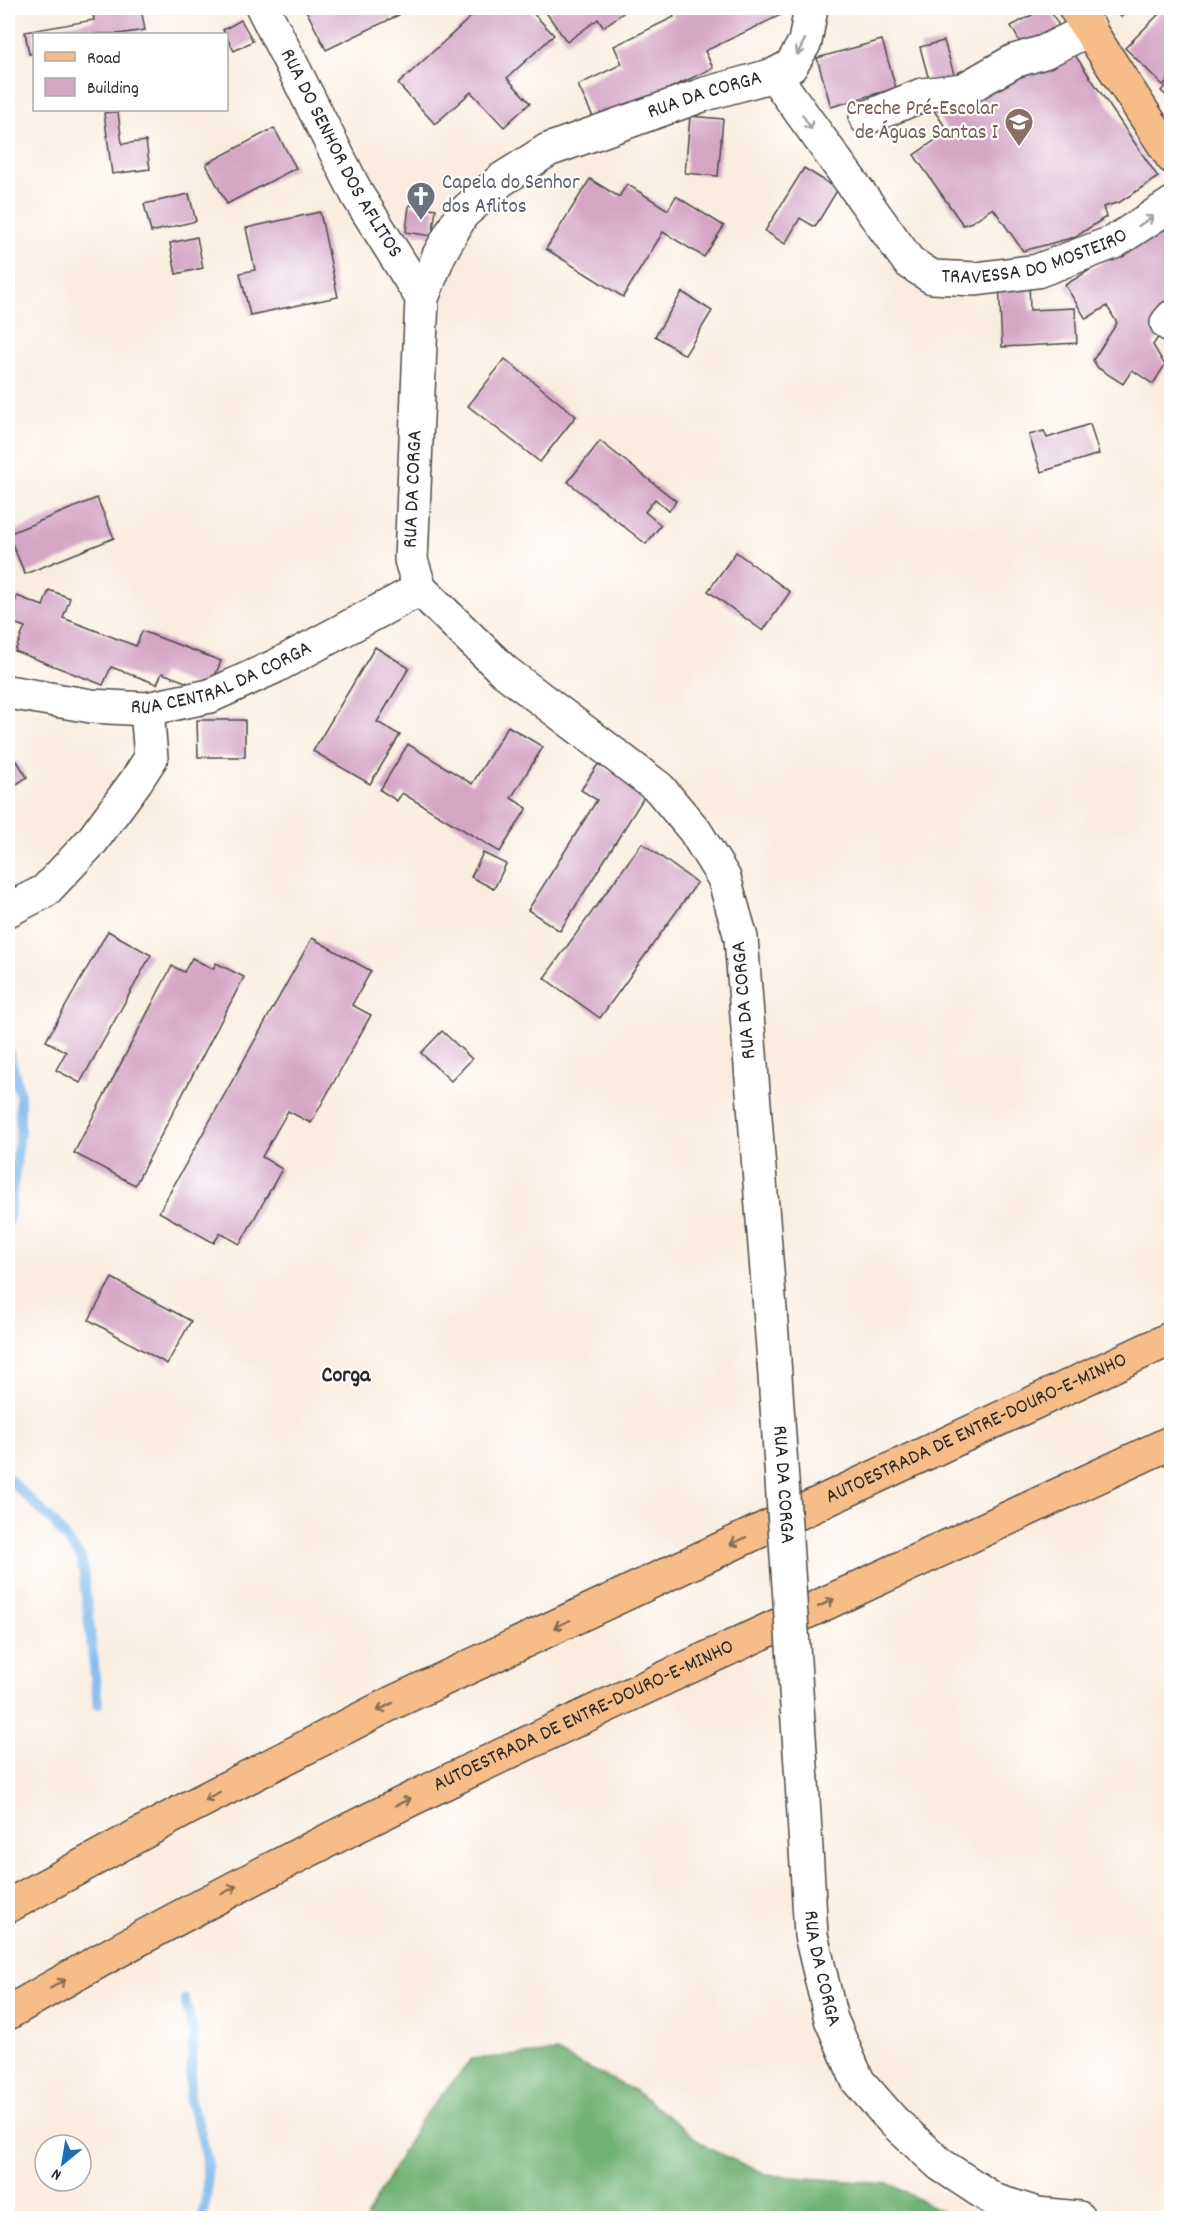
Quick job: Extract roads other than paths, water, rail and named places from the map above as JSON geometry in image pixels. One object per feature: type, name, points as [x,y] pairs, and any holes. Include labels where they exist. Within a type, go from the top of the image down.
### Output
[{"type":"main road","points":[[1082,18],[1172,157]]},
{"type":"main road","name":"AUTOESTRADA DE ENTRE-DOURO-E-MINHO","points":[[8,1906],[190,1807],[392,1703],[1172,1338]]},
{"type":"main road","name":"AUTOESTRADA DE ENTRE-DOURO-E-MINHO","points":[[8,2013],[81,1970],[279,1863],[472,1768],[1172,1442]]},
{"type":"street","name":"RUA DO SENHOR DOS AFLITOS","points":[[263,8],[358,196],[422,298]]},
{"type":"street","name":"RUA DA CORGA","points":[[811,8],[805,42],[791,66],[774,75],[705,94],[548,150],[511,174],[462,214],[439,255],[422,298],[411,560],[420,589],[504,671],[659,788],[695,831],[724,878],[741,938],[774,1361],[811,1935],[831,2019],[858,2081],[892,2121],[941,2165],[996,2201],[1037,2214],[1079,2218]]},
{"type":"street","points":[[866,118],[922,95],[963,90],[1014,61],[1044,52],[1082,18]]},
{"type":"street","name":"TRAVESSA DO MOSTEIRO","points":[[774,75],[909,262],[932,277],[976,279],[1037,271],[1114,242],[1172,204]]},
{"type":"street","points":[[1172,317],[1167,323],[1172,326]]},
{"type":"street","name":"RUA CENTRAL DA CORGA","points":[[8,692],[91,706],[147,709],[210,696],[276,666],[420,589]]},
{"type":"street","points":[[8,910],[45,891],[92,841],[136,782],[151,758],[147,709]]},
{"type":"waterway","points":[[8,1049],[20,1094],[20,1133],[8,1223]]},
{"type":"waterway","points":[[8,1478],[53,1522],[82,1559],[98,1704]]},
{"type":"waterway","points":[[185,2000],[194,2035],[189,2099],[199,2126],[207,2160],[207,2193],[202,2218]]},
{"type":"place","name":"Creche Pré-Escolar de Águas Santas I","points":[[1019,148]]},
{"type":"place","name":"Capela do Senhor dos Aflitos","points":[[421,222]]},
{"type":"district","name":"Corga","points":[[346,1376]]}]
